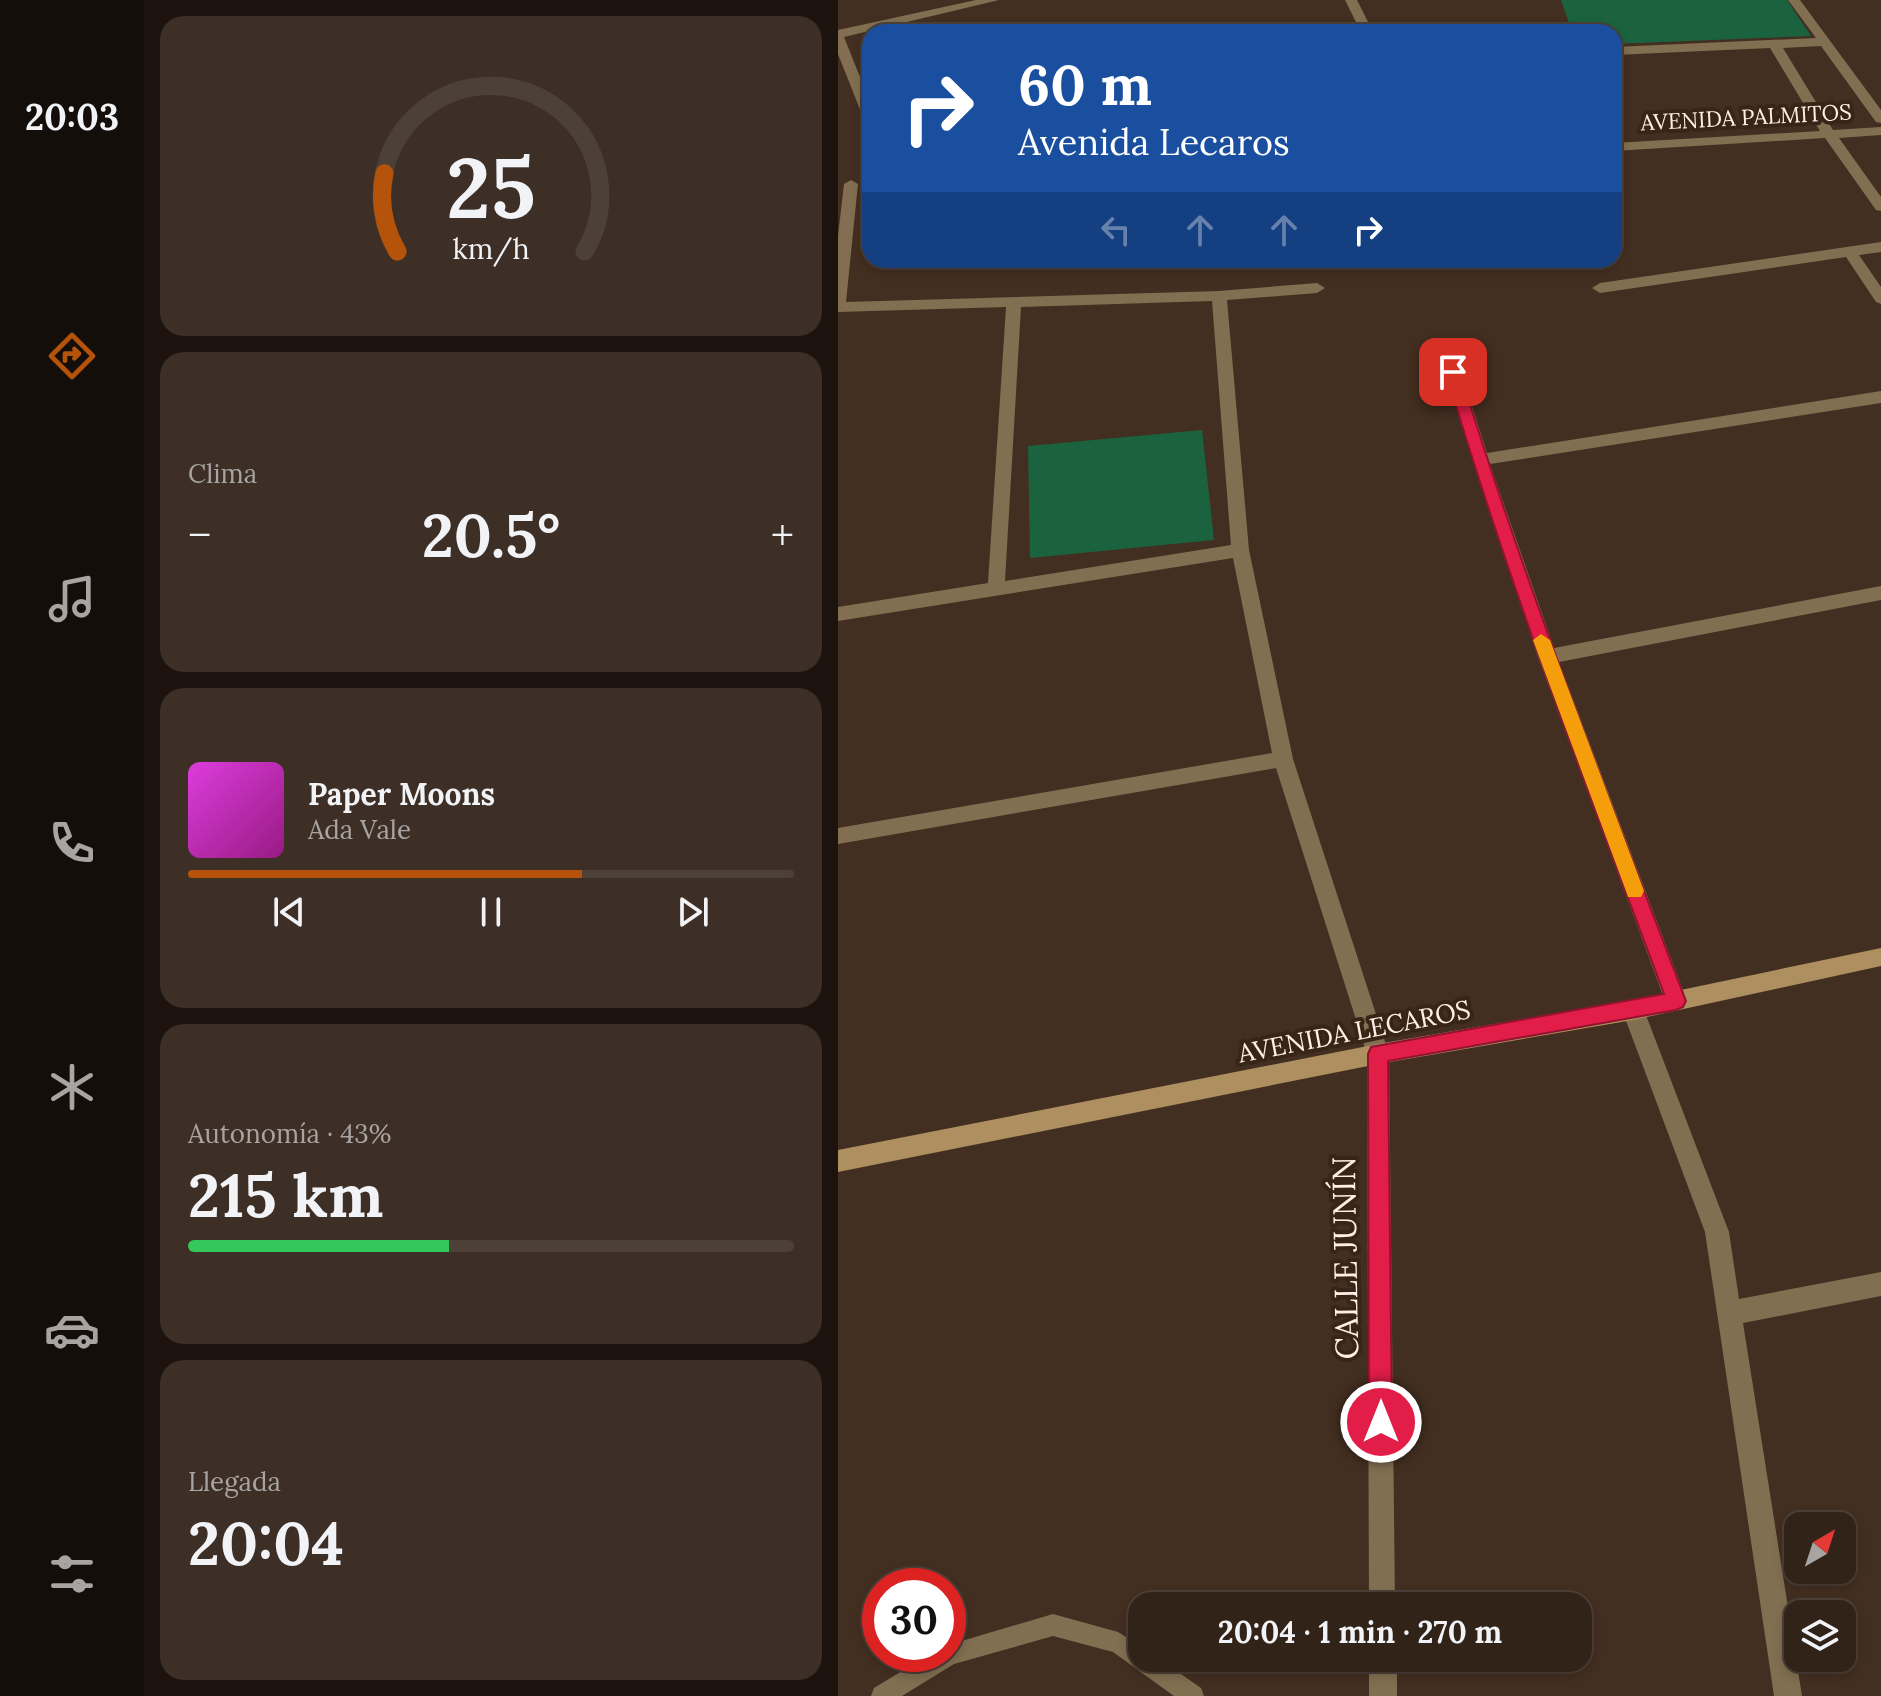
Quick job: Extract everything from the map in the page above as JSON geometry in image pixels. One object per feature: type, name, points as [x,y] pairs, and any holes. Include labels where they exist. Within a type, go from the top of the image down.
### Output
[{"type":"street","points":[[890,24],[993,0]]},
{"type":"street","points":[[1351,0],[1363,24]]},
{"type":"street","points":[[1794,0],[1881,119]]},
{"type":"street","points":[[862,30],[838,36],[862,98]]},
{"type":"street","points":[[1622,51],[1822,42]]},
{"type":"street","points":[[1774,44],[1829,134],[1881,207]]},
{"type":"street","points":[[838,77],[854,77]]},
{"type":"street","name":"AVENIDA PALMITOS","points":[[1622,147],[1881,131]]},
{"type":"street","points":[[844,184],[838,305],[1219,296],[1317,288]]},
{"type":"street","points":[[1600,288],[1881,247]]},
{"type":"street","points":[[1850,252],[1881,299]]},
{"type":"street","name":"CALLE JUNÍN","points":[[1219,296],[1240,550],[1283,759],[1378,1054],[1382,1592]]},
{"type":"street","points":[[996,589],[1014,302]]},
{"type":"street","points":[[1453,372],[1547,657],[1676,1001]]},
{"type":"street","points":[[1480,460],[1881,397]]},
{"type":"street","points":[[838,614],[1240,550]]},
{"type":"street","points":[[1547,657],[1881,593]]},
{"type":"street","points":[[838,836],[1283,759]]},
{"type":"street","name":"AVENIDA LECAROS","points":[[838,1161],[1378,1054],[1633,1010],[1881,957]]},
{"type":"street","points":[[1633,1010],[1717,1232],[1788,1696]]},
{"type":"street","points":[[1731,1313],[1881,1284]]},
{"type":"street","points":[[1383,1672],[1383,1696]]},
{"type":"lane","points":[[882,1696],[949,1655],[1053,1625],[1118,1643],[1193,1696]]},
{"type":"green space","points":[[1561,0],[1787,0],[1811,36],[1622,44],[1622,24],[1569,24]]},
{"type":"green space","points":[[1202,430],[1214,540],[1030,558],[1028,446]]},
{"type":"slow traffic","points":[[1541,640],[1635,891]]},
{"type":"route","points":[[1381,1422],[1378,1054],[1676,1001],[1547,657],[1453,372]]}]
